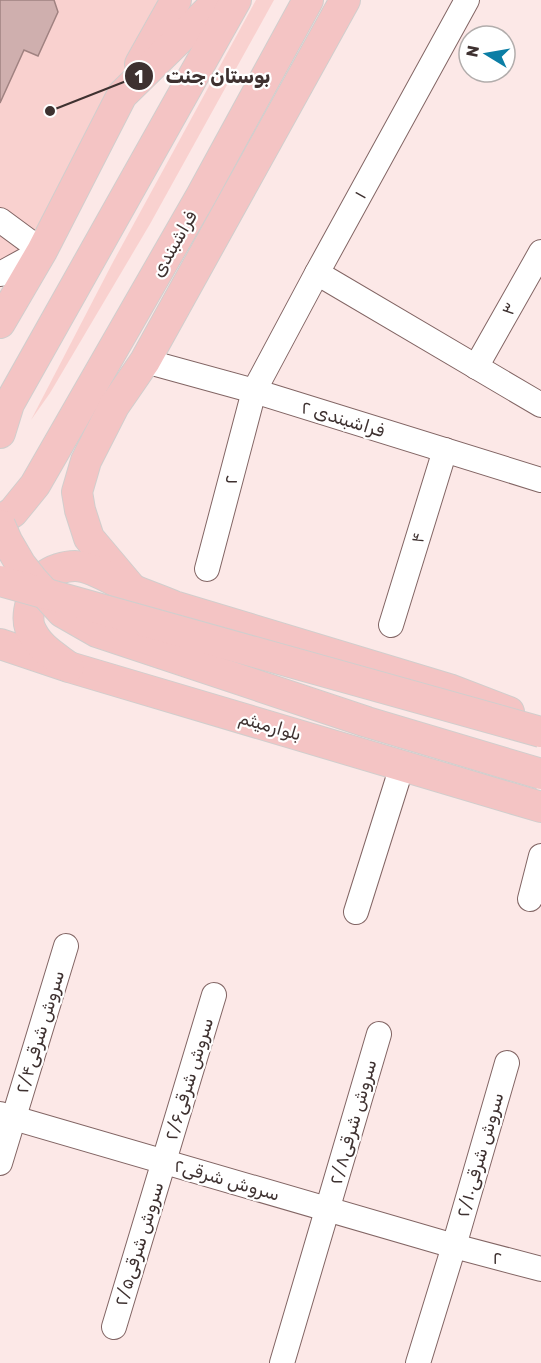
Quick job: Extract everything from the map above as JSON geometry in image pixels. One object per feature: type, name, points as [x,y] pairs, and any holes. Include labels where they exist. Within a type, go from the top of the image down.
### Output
[{"type":"main road","points":[[0,323],[42,251],[122,95],[176,0]]},
{"type":"main road","points":[[122,95],[224,0]]},
{"type":"main road","points":[[0,387],[192,44],[224,0]]},
{"type":"main road","points":[[0,434],[9,404],[224,0]]},
{"type":"main road","name":"فراشبندی","points":[[132,589],[89,538],[77,492],[86,461],[114,406],[145,360],[345,0]]},
{"type":"main road","name":"فراشبندی","points":[[0,523],[13,512],[35,485],[201,196],[309,1]]},
{"type":"main road","points":[[191,278],[201,196]]},
{"type":"main road","points":[[0,507],[35,485]]},
{"type":"main road","points":[[0,523],[7,541],[32,579],[62,612],[97,632],[367,722],[541,774]]},
{"type":"main road","points":[[69,667],[42,647],[29,626],[29,610],[34,592],[44,577],[58,569],[76,566],[91,570],[174,606],[449,688],[541,724]]},
{"type":"main road","points":[[0,580],[541,732]]},
{"type":"main road","name":"بلوارمیثم","points":[[0,644],[69,667],[541,807]]},
{"type":"street","name":"۱","points":[[254,391],[467,0]]},
{"type":"street","points":[[0,220],[42,251],[0,273]]},
{"type":"street","name":"۳","points":[[476,367],[541,252]]},
{"type":"street","points":[[317,273],[541,405]]},
{"type":"street","name":"۲ فراشبندی","points":[[145,360],[254,391],[541,480]]},
{"type":"street","name":"۲","points":[[207,569],[254,391]]},
{"type":"street","name":"۴","points":[[391,625],[445,450]]},
{"type":"street","points":[[356,912],[402,766]]},
{"type":"street","points":[[530,899],[541,856]]},
{"type":"street","name":"سروش شرقی۲/۴","points":[[0,1163],[7,1116],[66,946]]},
{"type":"street","name":"سروش شرقی۲/۶","points":[[164,1162],[214,995]]},
{"type":"street","name":"سروش شرقی۲/۸","points":[[282,1363],[379,1034]]},
{"type":"street","name":"سروش شرقی۲/۱۰","points":[[418,1363],[507,1063]]},
{"type":"street","name":"سروش شرقی۲","points":[[7,1116],[454,1246]]},
{"type":"street","name":"سروش شرقی۲/۵","points":[[114,1327],[164,1162]]},
{"type":"street","name":"۲","points":[[454,1246],[541,1269]]},
{"type":"shaded area","points":[[0,0],[162,0],[40,223],[0,277]]},
{"type":"shaded area","points":[[256,0],[274,0],[150,224],[50,393],[31,420],[113,262]]},
{"type":"building","points":[[0,0],[54,0],[58,12],[38,56],[24,50],[0,103]]},
{"type":"place","name":"بوستان جنت","points":[[50,111]]}]
